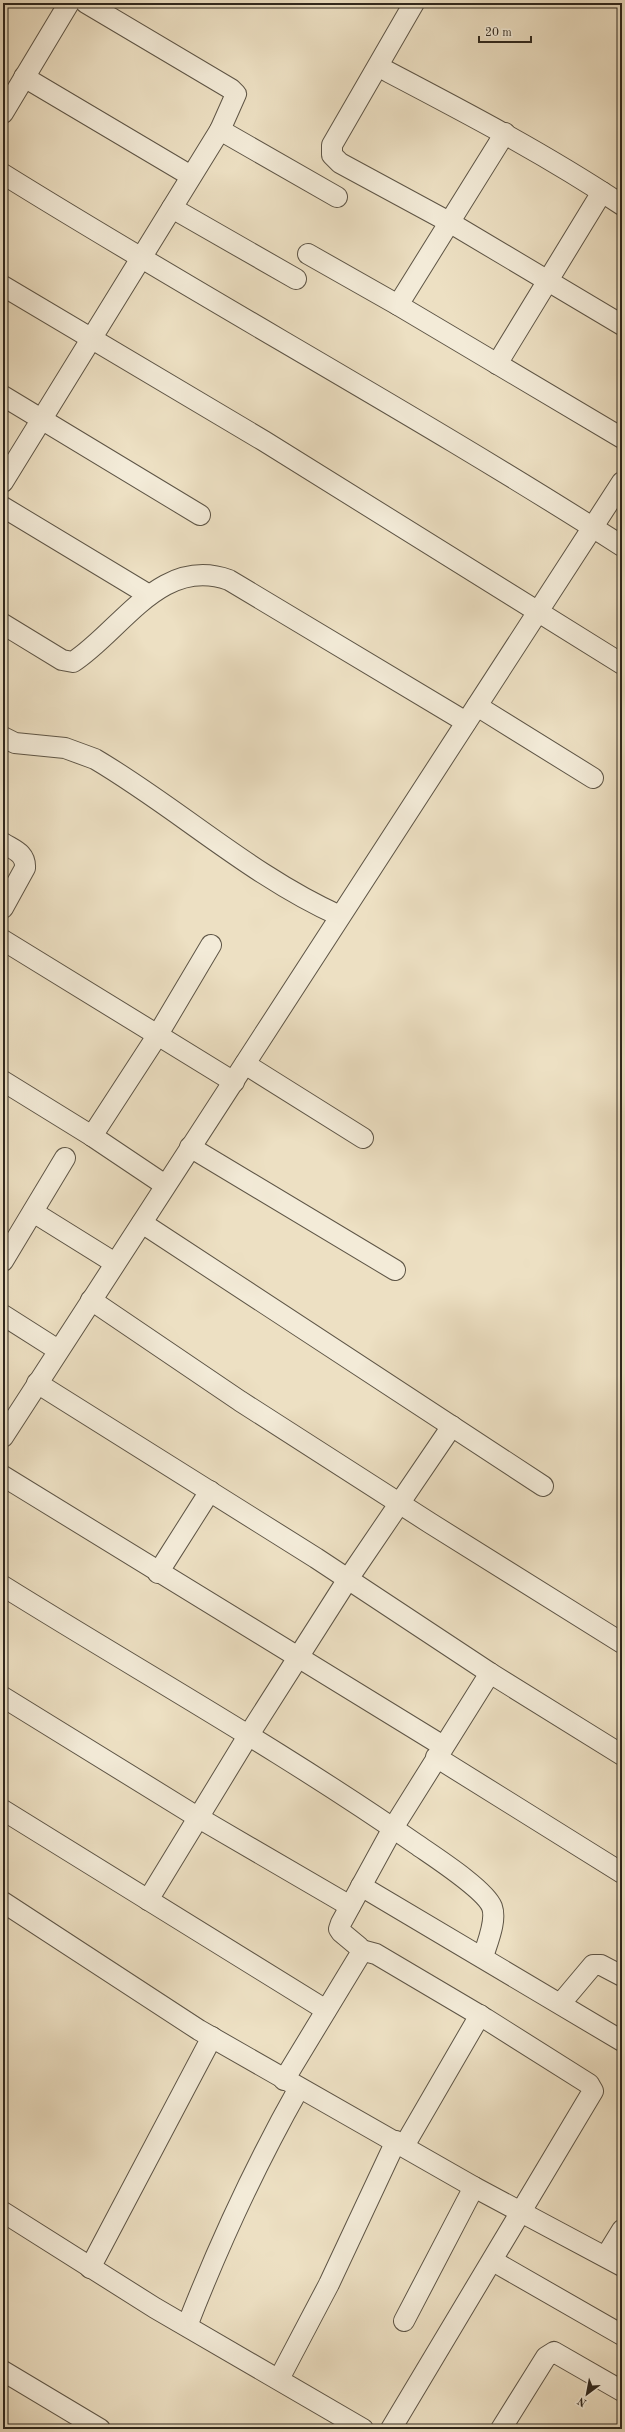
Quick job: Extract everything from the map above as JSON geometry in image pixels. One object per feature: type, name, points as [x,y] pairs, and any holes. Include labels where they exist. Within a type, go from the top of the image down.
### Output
[{"type":"street","points":[[5,104],[24,77],[70,3]]},
{"type":"street","points":[[3,482],[220,130],[236,94],[230,88],[86,3]]},
{"type":"street","points":[[414,3],[332,145],[332,155],[340,163],[449,222],[622,325]]},
{"type":"street","points":[[378,67],[505,133],[622,205]]},
{"type":"street","points":[[24,77],[191,176]]},
{"type":"street","points":[[220,130],[337,197]]},
{"type":"street","points":[[398,305],[505,133]]},
{"type":"street","points":[[3,174],[140,259],[325,365],[622,546]]},
{"type":"street","points":[[497,364],[602,192]]},
{"type":"street","points":[[172,208],[296,280]]},
{"type":"street","points":[[308,254],[398,305],[622,438]]},
{"type":"street","points":[[3,286],[92,338],[539,610],[622,664]]},
{"type":"street","points":[[3,396],[200,515]]},
{"type":"street","points":[[3,1437],[622,482]]},
{"type":"street","points":[[3,507],[149,595]]},
{"type":"street","points":[[3,624],[62,660],[74,662],[149,595],[177,581],[203,575],[216,575],[229,580],[472,714],[593,778]]},
{"type":"street","points":[[3,737],[15,743],[65,748],[95,759],[269,877],[314,904],[340,916]]},
{"type":"street","points":[[3,843],[19,852],[25,862],[25,868],[3,908]]},
{"type":"street","points":[[3,940],[234,1082]]},
{"type":"street","points":[[92,1136],[157,1036],[211,945]]},
{"type":"street","points":[[245,1064],[363,1138]]},
{"type":"street","points":[[3,1081],[92,1136],[165,1185]]},
{"type":"street","points":[[190,1147],[395,1270]]},
{"type":"street","points":[[3,1261],[65,1158]]},
{"type":"street","points":[[33,1212],[115,1263]]},
{"type":"street","points":[[142,1223],[543,1486]]},
{"type":"street","points":[[3,1227],[13,1244]]},
{"type":"street","points":[[91,1300],[398,1503],[622,1643]]},
{"type":"street","points":[[3,1315],[58,1350]]},
{"type":"street","points":[[37,1383],[210,1491],[490,1672],[622,1755]]},
{"type":"street","points":[[148,1900],[248,1736],[348,1579],[398,1503],[452,1426]]},
{"type":"street","points":[[3,1476],[298,1658],[622,1874]]},
{"type":"street","points":[[158,1573],[210,1491]]},
{"type":"street","points":[[3,1586],[248,1736],[392,1828],[442,1862],[488,1902],[492,1908],[492,1924],[483,1957]]},
{"type":"street","points":[[391,2429],[593,2092],[592,2088],[480,2015],[376,1954],[361,1950],[340,1929],[350,1906],[392,1828],[490,1672]]},
{"type":"street","points":[[3,1697],[199,1818],[350,1906]]},
{"type":"street","points":[[3,1810],[326,2010]]},
{"type":"street","points":[[361,1886],[622,2040]]},
{"type":"street","points":[[3,1902],[212,2038],[474,2187],[614,2261],[622,2230]]},
{"type":"street","points":[[187,2326],[206,2275],[266,2147],[292,2084],[326,2010],[353,1967],[361,1950]]},
{"type":"street","points":[[561,2003],[593,1965],[601,1965],[622,1976]]},
{"type":"street","points":[[279,2379],[400,2144],[480,2015]]},
{"type":"street","points":[[90,2268],[212,2038]]},
{"type":"street","points":[[404,2321],[474,2187]]},
{"type":"street","points":[[3,2212],[90,2268],[363,2429]]},
{"type":"street","points":[[493,2261],[622,2335]]},
{"type":"street","points":[[501,2429],[546,2357],[554,2352],[622,2391]]},
{"type":"street","points":[[3,2371],[100,2429]]}]
